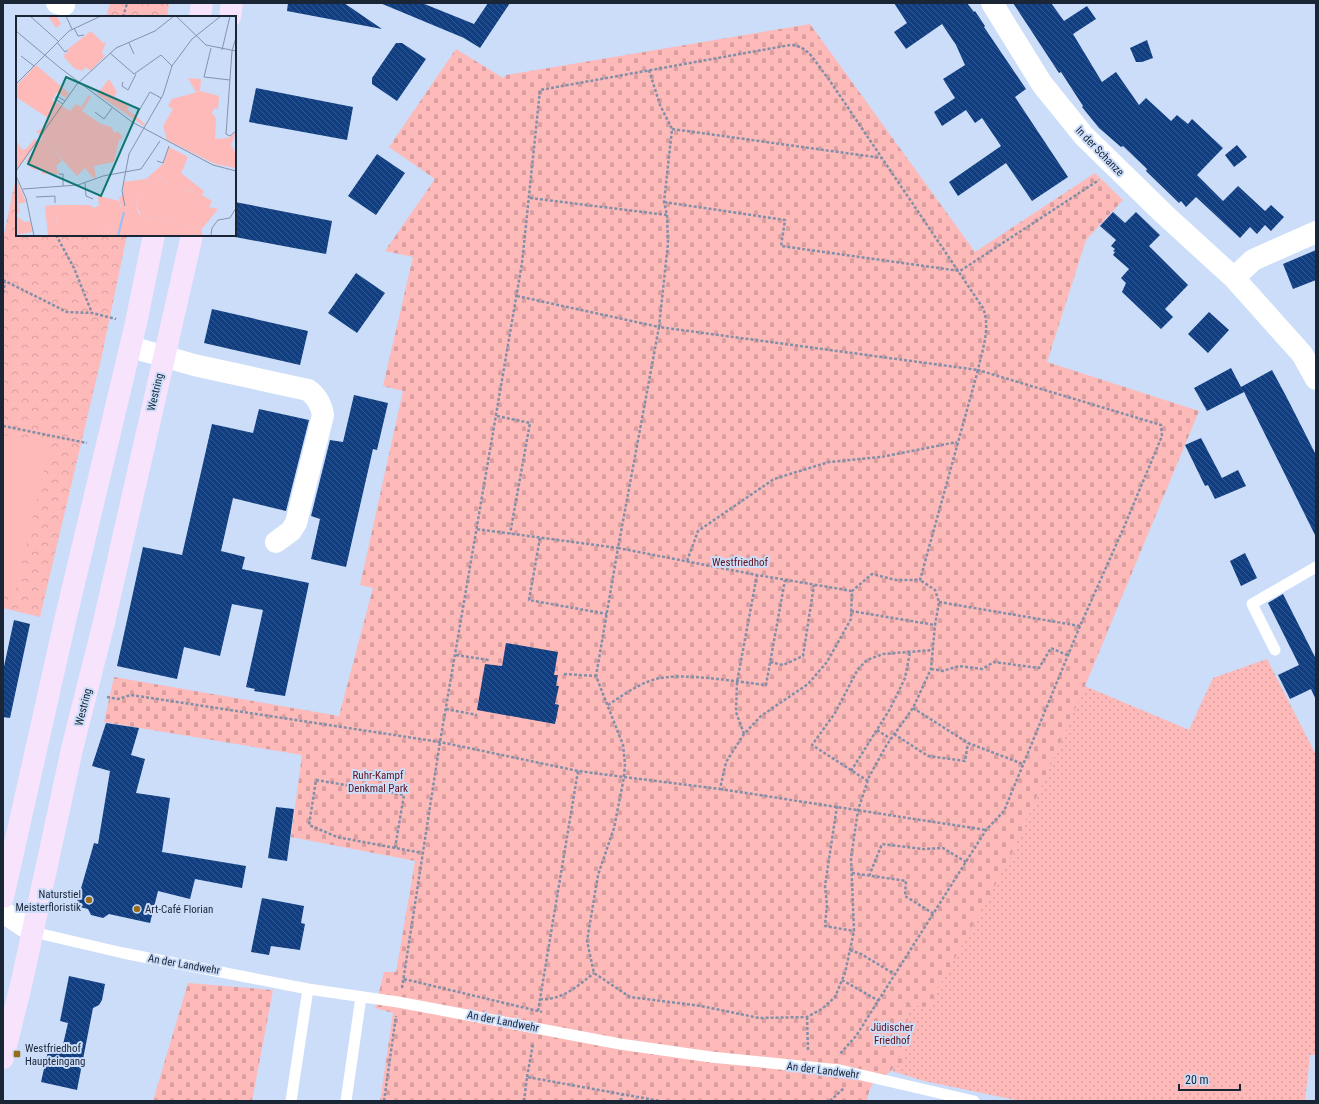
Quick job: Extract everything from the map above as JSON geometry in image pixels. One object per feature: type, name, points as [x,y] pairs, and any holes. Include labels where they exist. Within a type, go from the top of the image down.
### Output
[{"type":"main road","points":[[200,16],[202,3]]},
{"type":"main road","points":[[230,16],[232,3]]},
{"type":"main road","points":[[3,897],[65,621],[131,347],[154,236]]},
{"type":"main road","name":"Westring","points":[[3,1058],[33,932],[72,749],[104,622],[163,357],[192,236]]},
{"type":"street","name":"In der Schanze","points":[[992,3],[1042,84],[1084,136],[1234,278],[1302,354],[1316,379]]},
{"type":"street","points":[[1234,278],[1253,260],[1316,232]]},
{"type":"street","points":[[131,347],[163,357],[308,390],[317,398],[321,406],[322,415],[296,523],[291,531],[276,542]]},
{"type":"street","points":[[3,912],[33,932]]},
{"type":"lane","points":[[1275,650],[1252,604],[1316,566]]},
{"type":"lane","name":"An der Landwehr","points":[[33,932],[123,953],[308,989],[398,1002],[620,1044],[711,1058],[840,1070],[974,1101]]},
{"type":"lane","points":[[291,1101],[308,989]]},
{"type":"lane","points":[[346,1101],[361,997]]},
{"type":"path","points":[[123,16],[127,3]]},
{"type":"path","points":[[384,1101],[398,1002],[404,979],[422,853],[438,766],[440,742],[517,296],[530,198],[540,90],[790,45],[799,45],[806,49],[828,78],[960,271],[983,308],[987,321],[986,338],[978,370],[920,580]]},
{"type":"path","points":[[649,70],[660,105],[672,129],[664,202],[667,215],[668,244],[659,327],[596,676],[623,746],[626,764],[614,828],[598,875],[587,941],[594,973],[630,997],[701,1006],[759,1018],[807,1017],[822,1009],[835,997],[842,980],[854,931],[851,858],[858,810],[868,782],[894,734],[913,708],[931,669],[935,625],[939,602],[935,590],[920,580],[896,580],[872,574],[852,591],[851,619],[827,662],[808,684],[761,716],[744,734],[726,762],[720,789]]},
{"type":"path","points":[[672,129],[883,158]]},
{"type":"path","points":[[664,202],[785,220],[781,246],[960,271],[1117,168]]},
{"type":"path","points":[[530,198],[667,215]]},
{"type":"path","points":[[57,236],[74,268],[92,313]]},
{"type":"path","points":[[3,293],[4,281],[67,312],[92,313],[136,323]]},
{"type":"path","points":[[517,296],[659,327],[978,370],[1161,425],[1162,436],[1080,626],[1069,656],[1004,811],[986,830],[879,1001],[856,1036],[839,1054],[840,1070]]},
{"type":"path","points":[[497,416],[530,423],[510,534]]},
{"type":"path","points":[[3,426],[108,447]]},
{"type":"path","points":[[687,561],[698,531],[774,479],[829,462],[881,457],[958,442]]},
{"type":"path","points":[[476,529],[618,548],[757,575],[852,591]]},
{"type":"path","points":[[540,538],[529,600],[607,614]]},
{"type":"path","points":[[744,734],[736,712],[737,682],[757,575]]},
{"type":"path","points":[[608,705],[632,689],[657,679],[678,676],[766,685],[785,580]]},
{"type":"path","points":[[770,662],[783,664],[803,656],[814,585]]},
{"type":"path","points":[[939,602],[1080,626]]},
{"type":"path","points":[[851,611],[935,625]]},
{"type":"path","points":[[931,669],[944,671],[959,666],[982,669],[994,662],[1038,668],[1051,648],[1069,656]]},
{"type":"path","points":[[868,782],[812,745],[835,712],[858,669],[867,660],[883,654],[933,650]]},
{"type":"path","points":[[851,771],[890,709],[905,678],[910,652]]},
{"type":"path","points":[[456,654],[489,660]]},
{"type":"path","points":[[564,674],[596,676]]},
{"type":"path","points":[[86,693],[118,698],[131,695],[440,742],[578,771],[720,789],[986,830]]},
{"type":"path","points":[[913,708],[968,743],[1023,764]]},
{"type":"path","points":[[446,709],[477,715]]},
{"type":"path","points":[[877,730],[891,739]]},
{"type":"path","points":[[894,734],[928,756],[965,761],[968,743]]},
{"type":"path","points":[[524,1101],[578,771]]},
{"type":"path","points":[[395,848],[404,795],[316,780],[310,825],[337,837],[395,848],[422,853]]},
{"type":"path","points":[[837,806],[824,886],[827,905],[825,926],[854,931]]},
{"type":"path","points":[[869,876],[882,844],[923,849],[943,848],[966,862]]},
{"type":"path","points":[[852,874],[906,881],[905,896],[934,914]]},
{"type":"path","points":[[850,950],[861,954],[896,975]]},
{"type":"path","points":[[540,999],[550,1000],[574,989],[594,973]]},
{"type":"path","points":[[404,979],[538,1010]]},
{"type":"path","points":[[842,980],[879,1001]]},
{"type":"path","points":[[807,1017],[808,1050]]},
{"type":"path","points":[[527,1077],[660,1101]]},
{"type":"path","points":[[621,1101],[622,1095]]},
{"type":"green space","points":[[110,3],[169,3],[167,16],[106,16]]},
{"type":"green space","name":"Westfriedhof","points":[[810,24],[975,252],[1095,173],[1123,200],[1086,240],[1047,362],[1199,411],[1085,686],[1010,858],[928,1007],[910,1005],[901,1066],[895,1065],[888,1074],[876,1080],[867,1101],[380,1101],[393,1013],[375,1008],[384,972],[396,972],[415,861],[291,837],[302,755],[104,722],[114,677],[339,716],[373,588],[360,585],[403,391],[383,386],[413,257],[385,251],[435,179],[389,147],[456,49],[503,78],[506,75]]},
{"type":"green space","points":[[16,178],[16,236],[127,236],[102,355],[40,617],[3,608],[3,239]]},
{"type":"green space","points":[[3,435],[50,446],[14,596],[3,593]]},
{"type":"green space","points":[[1267,659],[1316,755],[1316,1055],[1310,1055],[1305,1101],[1021,1101],[924,1081],[892,1071],[895,1065],[901,1066],[910,1005],[1010,858],[1085,686],[1189,730],[1213,678]]},
{"type":"green space","points":[[188,983],[273,990],[252,1101],[153,1101]]},
{"type":"building","points":[[288,3],[344,3],[382,29],[287,11]]},
{"type":"building","points":[[380,3],[422,3],[474,24],[488,3],[510,3],[480,48],[464,38]]},
{"type":"building","points":[[894,3],[967,3],[974,12],[975,11],[985,26],[984,27],[1026,89],[1015,97],[1068,177],[1032,201],[1006,163],[958,196],[949,182],[1001,146],[982,118],[975,123],[966,110],[942,126],[934,112],[955,98],[943,79],[965,65],[956,45],[942,24],[906,49],[894,32],[907,23]]},
{"type":"building","points":[[1013,3],[1051,3],[1064,21],[1087,6],[1096,19],[1073,34],[1102,82],[1116,72],[1139,105],[1146,98],[1171,121],[1177,115],[1188,124],[1192,119],[1223,148],[1197,175],[1223,201],[1238,186],[1265,211],[1271,205],[1284,217],[1271,231],[1265,225],[1257,234],[1250,227],[1240,238],[1196,197],[1186,207],[1181,201],[1179,203],[1123,146],[1121,147],[1099,128],[1082,107],[1083,106],[1061,72],[1059,73]]},
{"type":"building","points":[[1147,40],[1153,58],[1142,62],[1136,62],[1130,48]]},
{"type":"building","points":[[396,43],[402,43],[426,59],[397,101],[372,84],[372,78]]},
{"type":"building","points":[[256,88],[353,107],[347,140],[249,122]]},
{"type":"building","points":[[1237,145],[1247,157],[1234,167],[1225,155]]},
{"type":"building","points":[[377,154],[405,173],[376,215],[348,196]]},
{"type":"building","points":[[236,202],[332,221],[326,254],[235,237]]},
{"type":"building","points":[[1113,212],[1125,223],[1136,212],[1160,235],[1149,246],[1188,285],[1165,309],[1173,317],[1161,329],[1122,292],[1126,283],[1121,278],[1129,269],[1113,255],[1115,252],[1113,251],[1115,249],[1111,246],[1116,240],[1100,226]]},
{"type":"building","points":[[1316,250],[1316,280],[1293,289],[1283,264]]},
{"type":"building","points":[[356,273],[385,293],[357,333],[328,313]]},
{"type":"building","points":[[212,309],[308,331],[300,365],[204,343]]},
{"type":"building","points":[[1209,312],[1229,330],[1208,353],[1188,334]]},
{"type":"building","points":[[1231,368],[1241,387],[1272,370],[1316,455],[1316,537],[1244,392],[1207,411],[1194,388]]},
{"type":"building","points":[[354,395],[388,403],[377,450],[373,449],[346,567],[311,559],[320,519],[311,516],[330,440],[343,442]]},
{"type":"building","points":[[259,409],[309,420],[286,511],[233,498],[221,551],[245,557],[242,569],[309,583],[285,696],[254,691],[255,689],[246,687],[263,610],[232,604],[220,656],[184,647],[177,679],[117,666],[143,547],[182,555],[212,424],[253,433]]},
{"type":"building","points":[[1201,438],[1222,478],[1238,470],[1246,486],[1215,499],[1208,485],[1205,486],[1185,445]]},
{"type":"building","points":[[1245,553],[1257,578],[1241,586],[1230,561]]},
{"type":"building","points":[[1283,594],[1316,657],[1316,700],[1311,689],[1290,699],[1278,675],[1299,665],[1268,603]]},
{"type":"building","points":[[14,620],[30,624],[10,718],[3,717],[3,671]]},
{"type":"building","points":[[506,643],[558,652],[554,675],[558,675],[556,686],[559,686],[555,704],[559,705],[555,724],[477,710],[485,664],[502,666]]},
{"type":"building","points":[[106,723],[139,728],[131,755],[145,759],[136,793],[170,798],[162,852],[246,866],[242,888],[195,879],[190,899],[158,891],[150,923],[109,914],[103,918],[91,915],[88,909],[76,906],[94,843],[98,844],[110,771],[92,766]]},
{"type":"building","points":[[276,807],[294,809],[287,861],[268,858]]},
{"type":"building","points":[[262,898],[304,906],[301,923],[305,924],[300,950],[271,946],[269,955],[251,952]]},
{"type":"building","points":[[69,976],[105,984],[102,1000],[99,1005],[93,1008],[77,1090],[41,1082],[48,1051],[61,1053],[68,1023],[60,1021]]},
{"type":"place","name":"Naturstiel Meisterfloristik","points":[[89,900]]},
{"type":"place","name":"Art-Café Florian","points":[[137,909]]},
{"type":"place","name":"Westfriedhof Haupteingang","points":[[17,1054]]},
{"type":"park label","name":"Ruhr-Kampf Denkmal Park","points":[[378,781]]},
{"type":"park label","name":"Jüdischer Friedhof","points":[[892,1033]]}]
